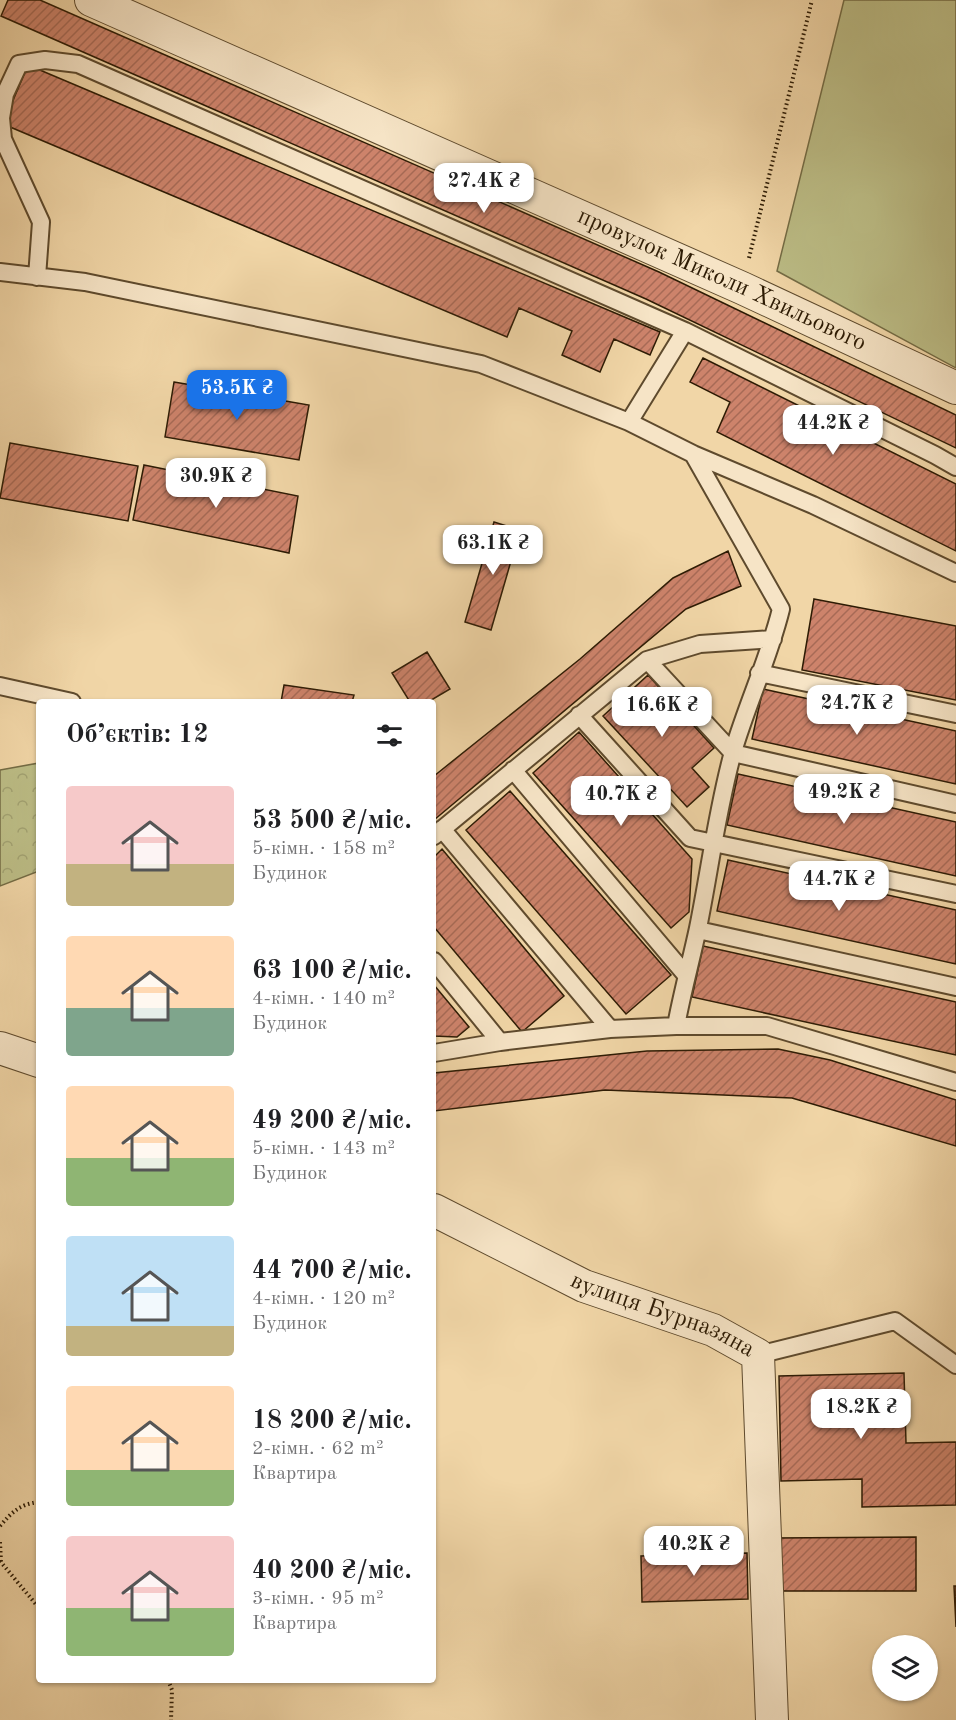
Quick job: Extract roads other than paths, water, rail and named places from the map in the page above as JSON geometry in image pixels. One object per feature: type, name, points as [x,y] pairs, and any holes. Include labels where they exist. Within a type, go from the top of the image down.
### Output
[{"type":"street","name":"провулок Миколи Хвильового","points":[[91,0],[742,288],[956,388]]},
{"type":"street","points":[[0,1048],[36,1060]]},
{"type":"street","name":"вулиця Бурназяна","points":[[436,1211],[584,1286],[713,1330],[758,1355],[772,1720]]},
{"type":"lane","points":[[37,277],[41,222],[3,139],[1,118],[5,94],[19,64],[45,60],[78,64],[685,331],[956,467]]},
{"type":"lane","points":[[0,272],[85,282],[481,364],[628,422],[693,454],[813,505],[956,573]]},
{"type":"lane","points":[[628,422],[685,331]]},
{"type":"lane","points":[[676,1026],[698,930],[713,842],[733,753],[759,673],[773,639],[781,609],[693,454]]},
{"type":"lane","points":[[610,1029],[438,832],[647,660],[700,644],[773,639]]},
{"type":"lane","points":[[647,660],[733,753],[956,804]]},
{"type":"lane","points":[[759,673],[956,714]]},
{"type":"lane","points":[[0,686],[58,699]]},
{"type":"lane","points":[[579,715],[690,838],[956,894]]},
{"type":"lane","points":[[513,770],[686,975]]},
{"type":"lane","points":[[698,930],[956,987]]},
{"type":"lane","points":[[436,964],[500,1042]]},
{"type":"lane","points":[[436,1053],[500,1042],[610,1029],[767,1026],[956,1082]]},
{"type":"lane","points":[[758,1355],[895,1321],[956,1365]]}]
